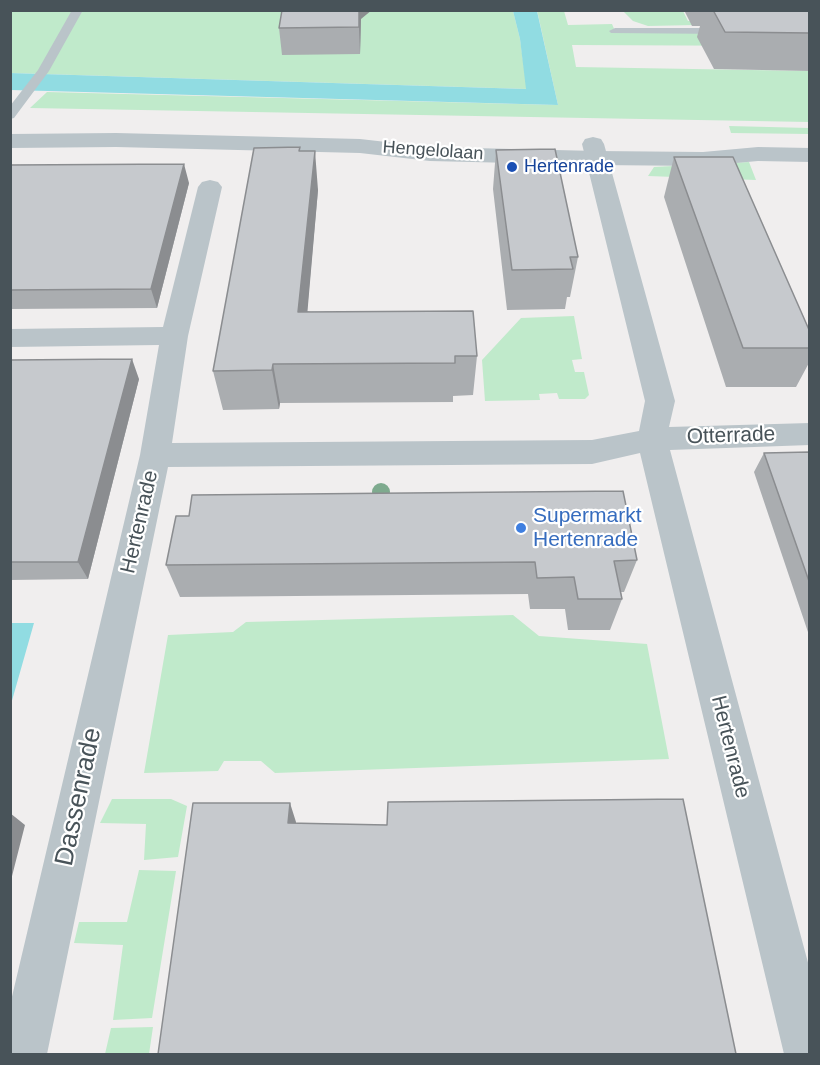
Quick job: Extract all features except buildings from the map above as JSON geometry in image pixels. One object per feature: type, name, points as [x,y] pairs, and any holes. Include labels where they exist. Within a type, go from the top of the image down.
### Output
[{"type":"street","name":"Hengelolaan","points":[[10,128],[69,132],[116,140]]},
{"type":"street","name":"Hengelolaan","points":[[10,141],[116,140],[360,146],[430,154],[595,151],[703,159],[758,154],[810,155]]},
{"type":"street","name":"Hertenrade","points":[[595,151],[660,401],[652,439],[808,1054]]},
{"type":"street","name":"Hertenrade","points":[[124,589],[155,455],[174,336],[210,187]]},
{"type":"street","points":[[10,338],[174,336]]},
{"type":"street","name":"Otterrade","points":[[652,439],[810,434]]},
{"type":"street","name":"Hertenrade","points":[[155,455],[592,452],[652,439]]},
{"type":"street","name":"Dassenrade","points":[[23,1054],[22,1005],[124,589]]},
{"type":"lane","points":[[10,115],[43,71],[78,10]]},
{"type":"lane","points":[[615,31],[734,31]]},
{"type":"green space","points":[[537,10],[564,11],[568,25],[612,24],[615,31],[757,32],[797,46],[572,45],[576,67],[810,71],[809,122],[30,108],[47,92],[558,105]]},
{"type":"green space","points":[[10,11],[513,11],[520,39],[527,89],[11,73]]},
{"type":"green space","points":[[623,11],[683,11],[688,21],[727,21],[744,24],[648,26],[633,21]]},
{"type":"green space","points":[[729,126],[809,128],[809,134],[731,133]]},
{"type":"green space","points":[[749,162],[756,180],[648,176],[654,167]]},
{"type":"green space","points":[[574,316],[582,359],[572,360],[575,372],[584,372],[589,395],[585,399],[559,399],[557,393],[539,394],[540,400],[485,401],[482,360],[521,318]]},
{"type":"green space","points":[[513,615],[539,636],[647,644],[669,759],[275,773],[261,761],[224,761],[218,771],[144,773],[168,635],[233,632],[246,622]]},
{"type":"green space","points":[[112,799],[171,799],[187,806],[178,857],[144,860],[146,824],[100,823]]},
{"type":"green space","points":[[139,870],[176,871],[152,1018],[113,1020],[123,945],[74,943],[79,922],[127,922]]},
{"type":"green space","points":[[153,1027],[149,1054],[105,1054],[111,1028]]},
{"type":"water","points":[[513,11],[537,11],[558,105],[11,90],[10,73],[526,89],[520,39]]},
{"type":"water","points":[[10,623],[34,623],[11,704]]},
{"type":"place","name":"Hertenrade","points":[[512,167]]},
{"type":"place","name":"Supermarkt Hertenrade","points":[[521,528]]}]
